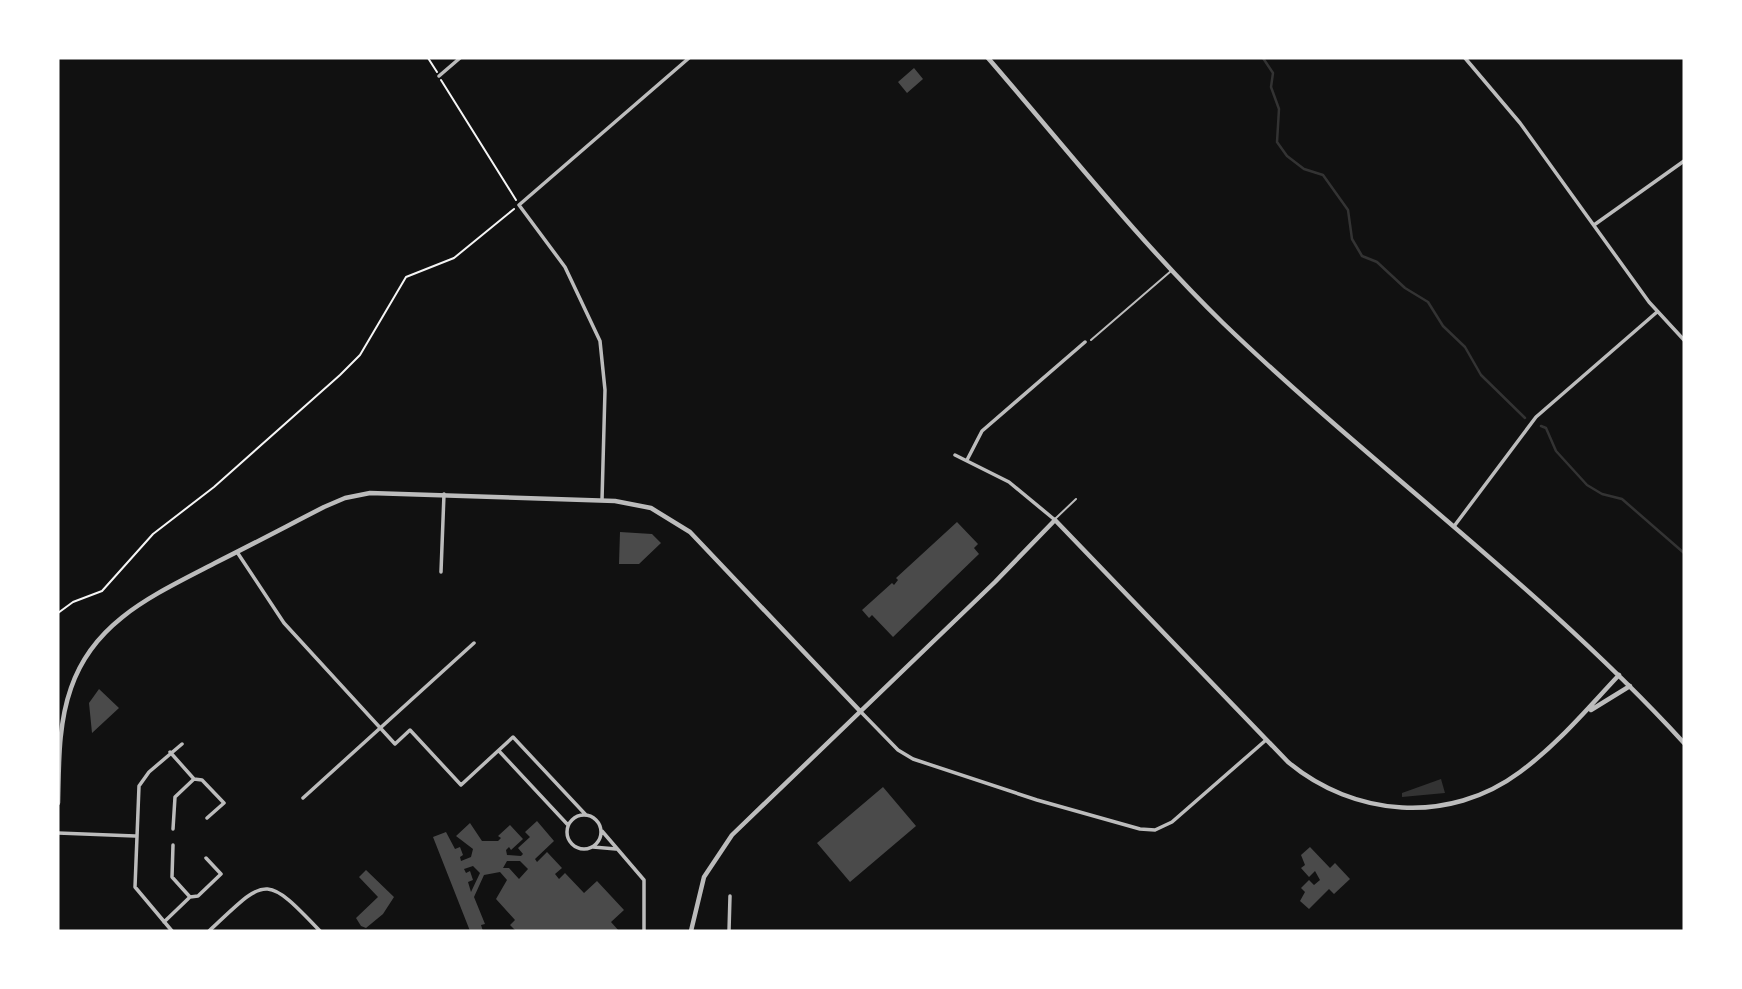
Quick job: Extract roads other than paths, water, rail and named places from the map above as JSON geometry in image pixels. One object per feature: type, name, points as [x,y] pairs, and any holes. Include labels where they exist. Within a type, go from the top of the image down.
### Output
[{"type":"street","points":[[439,76],[460,58]]},
{"type":"street","points":[[602,500],[604,382],[600,341],[563,263],[519,205],[689,58]]},
{"type":"street","points":[[988,58],[1172,270],[1247,345],[1455,526],[1619,675],[1684,743]]},
{"type":"street","points":[[1465,58],[1520,123],[1657,312],[1684,340]]},
{"type":"street","points":[[1594,225],[1684,161]]},
{"type":"street","points":[[1455,526],[1536,417],[1657,312]]},
{"type":"street","points":[[967,460],[982,431],[1085,342]]},
{"type":"street","points":[[955,455],[1020,489],[1055,520],[1266,740],[1296,769],[1334,792],[1378,806],[1424,808],[1466,800],[1500,785],[1532,763],[1590,710],[1619,675]]},
{"type":"street","points":[[58,803],[63,716],[71,685],[91,648],[108,627],[140,603],[345,498],[383,492],[602,500],[640,504],[682,524],[898,750],[913,759],[1037,800],[1148,830],[1172,822],[1266,740]]},
{"type":"street","points":[[441,572],[444,494]]},
{"type":"street","points":[[691,931],[700,888],[722,847],[995,582],[1055,520]]},
{"type":"street","points":[[237,552],[284,623],[395,744],[410,730],[461,785],[513,737],[586,815]]},
{"type":"street","points":[[303,798],[474,643]]},
{"type":"street","points":[[1590,710],[1630,686]]},
{"type":"street","points":[[172,931],[135,887],[135,836],[139,786],[145,776],[182,744]]},
{"type":"street","points":[[499,751],[568,825],[569,839],[575,846],[584,849],[618,849]]},
{"type":"street","points":[[170,752],[194,779],[202,780],[224,803],[207,818]]},
{"type":"street","points":[[173,829],[175,797],[194,779]]},
{"type":"street","points":[[568,825],[577,816],[595,818],[602,831],[644,880],[644,931]]},
{"type":"street","points":[[593,847],[600,840],[602,831]]},
{"type":"street","points":[[58,833],[135,836]]},
{"type":"street","points":[[173,845],[172,877],[190,897]]},
{"type":"street","points":[[164,923],[190,897],[198,896],[221,874],[206,858]]},
{"type":"street","points":[[209,931],[251,893],[268,888],[284,893],[320,931]]},
{"type":"street","points":[[729,931],[730,896]]},
{"type":"lane","points":[[1091,340],[1172,270]]},
{"type":"lane","points":[[1055,520],[1076,499]]},
{"type":"waterway","points":[[1263,58],[1273,73],[1271,87],[1279,109],[1277,142],[1287,156],[1304,169],[1323,175],[1348,210],[1352,239],[1362,256],[1377,262],[1405,288],[1428,302],[1443,326],[1465,347],[1481,375],[1525,418]]},
{"type":"waterway","points":[[1541,426],[1546,428],[1556,451],[1587,485],[1602,494],[1622,499],[1684,553]]}]
